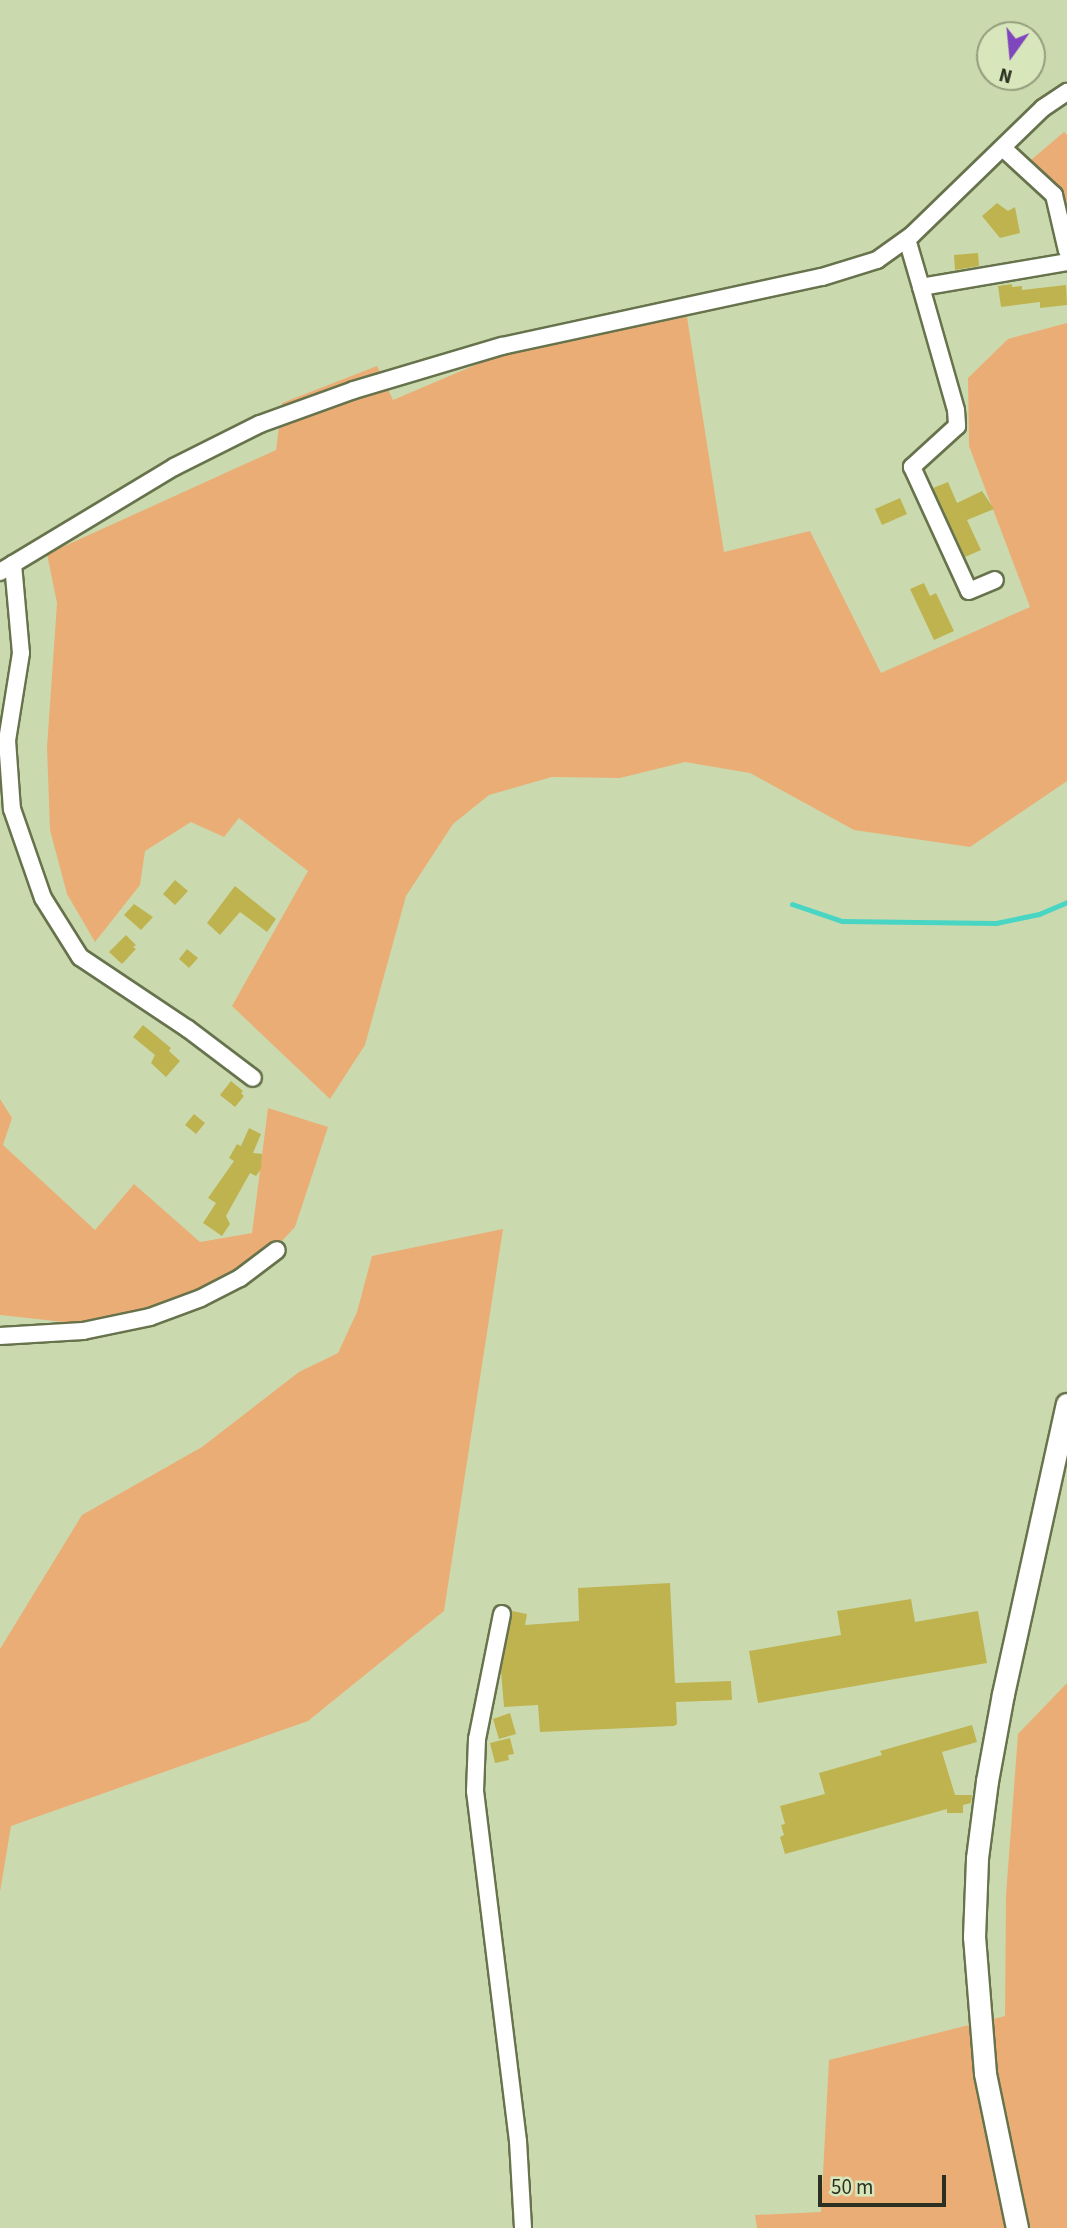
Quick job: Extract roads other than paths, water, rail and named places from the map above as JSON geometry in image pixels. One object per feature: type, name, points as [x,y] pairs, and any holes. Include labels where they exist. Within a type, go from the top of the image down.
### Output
[{"type":"street","points":[[253,1078],[188,1029],[80,957],[43,898],[12,810],[7,740],[20,653],[6,568],[174,467],[260,424],[354,390],[502,346],[861,267],[877,260],[907,239],[1004,149],[1043,108],[1067,92]]},
{"type":"street","points":[[1004,149],[1054,195],[1067,251]]},
{"type":"street","points":[[907,239],[956,410],[957,426],[912,467],[969,591],[995,580]]},
{"type":"street","points":[[921,287],[1067,262]]},
{"type":"street","points":[[0,1336],[83,1331],[150,1317],[240,1278],[278,1250]]},
{"type":"street","points":[[1017,2228],[985,2073],[974,1937],[977,1858],[985,1794],[1003,1694],[1067,1404]]},
{"type":"street","points":[[502,1614],[477,1740],[475,1791],[515,2114],[523,2228]]},
{"type":"waterway","points":[[792,904],[842,921],[996,923],[1039,914],[1067,902]]}]
